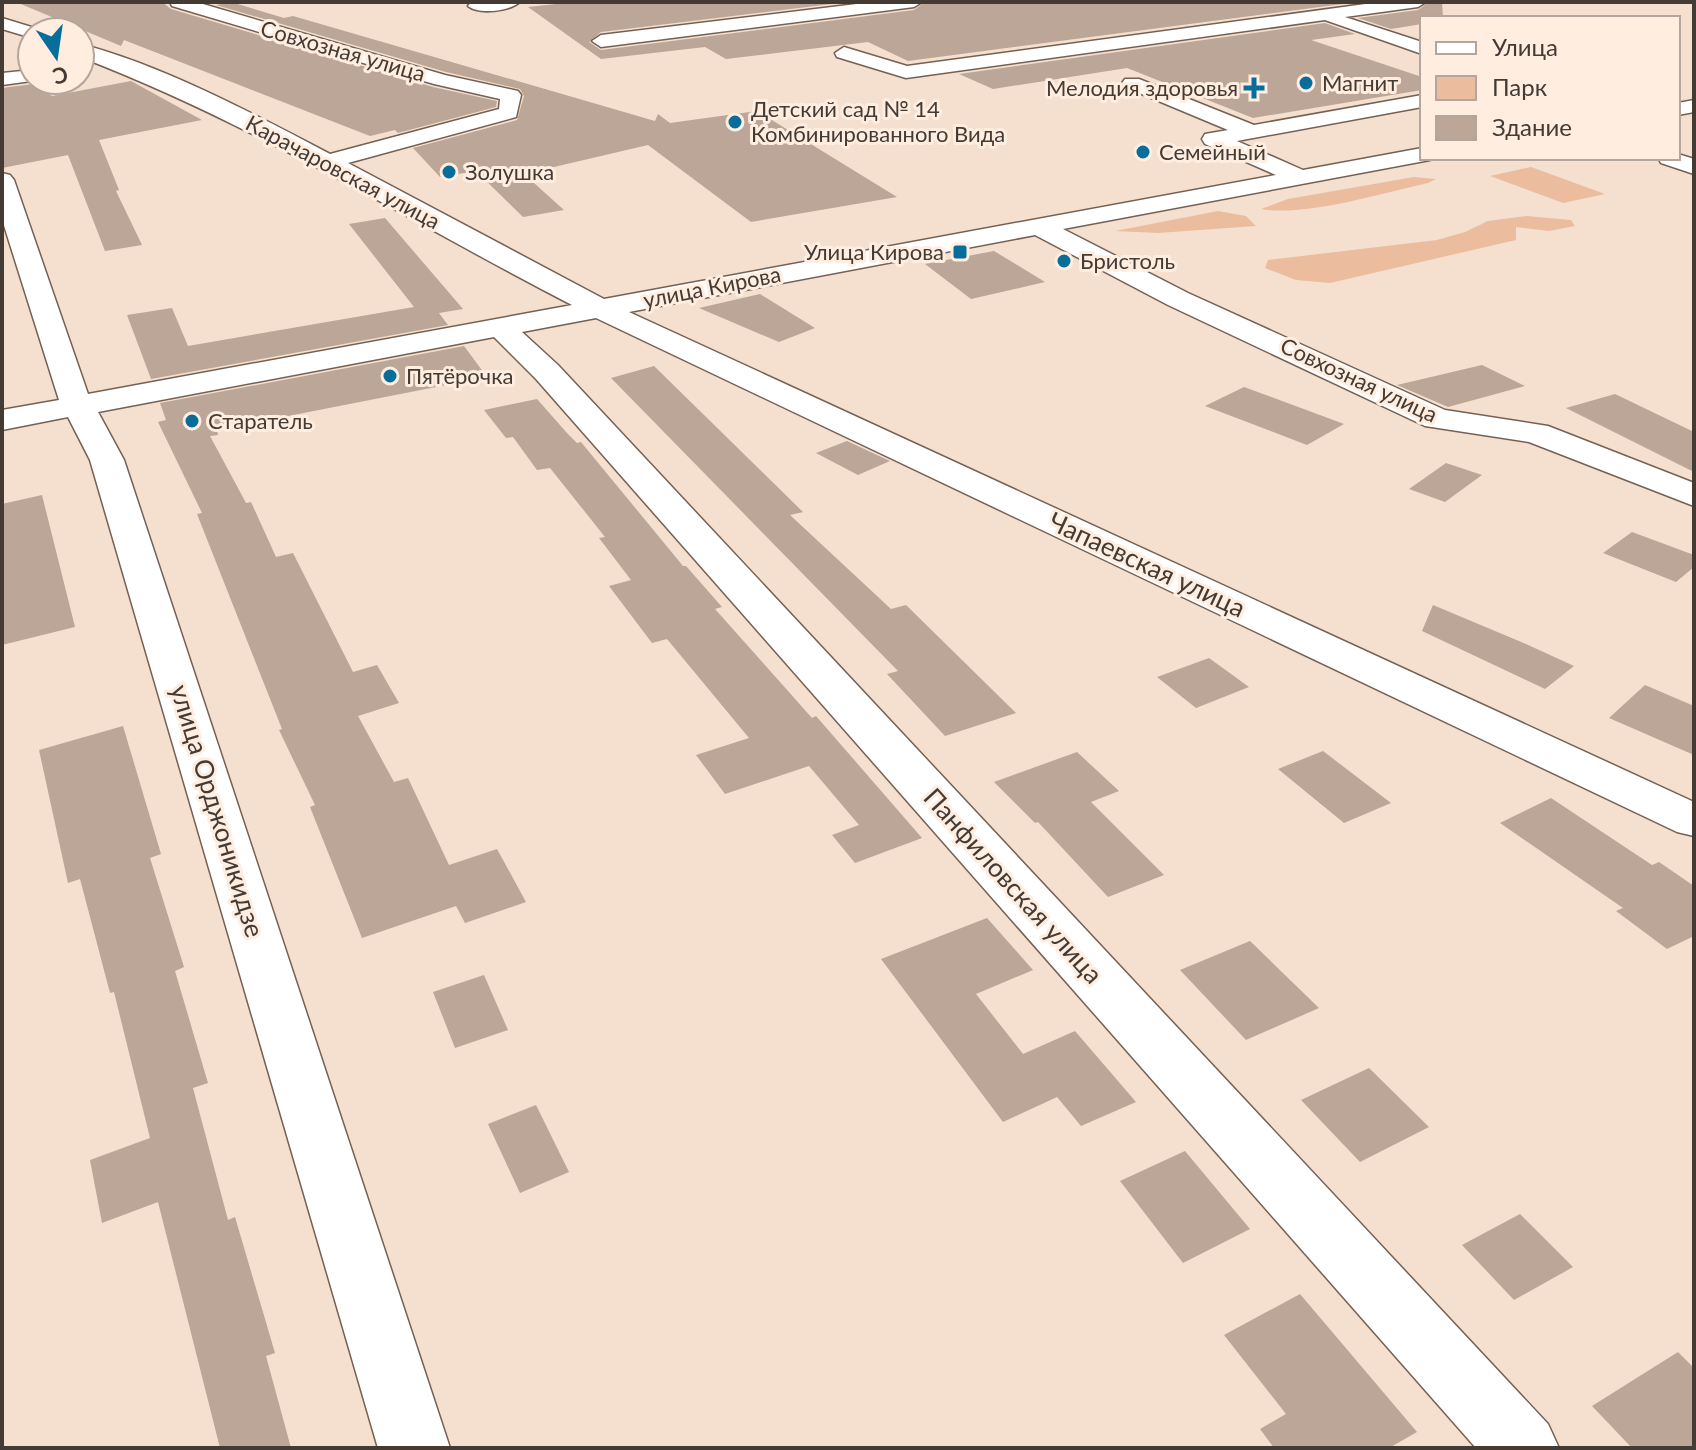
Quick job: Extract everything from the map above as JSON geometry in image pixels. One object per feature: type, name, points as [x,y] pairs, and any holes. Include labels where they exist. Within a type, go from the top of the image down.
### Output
[{"type":"street","name":"Совхозная улица","points":[[178,2],[441,80],[511,95],[509,113],[325,162]]},
{"type":"street","points":[[477,6],[512,2]]},
{"type":"street","points":[[601,41],[914,2]]},
{"type":"street","points":[[1280,2],[1420,47]]},
{"type":"street","points":[[844,53],[906,72],[1418,2]]},
{"type":"street","name":"Карачаровская улица","points":[[96,56],[214,103],[601,308]]},
{"type":"street","points":[[96,72],[138,70]]},
{"type":"street","points":[[1132,83],[1252,132]]},
{"type":"street","points":[[1299,177],[1213,139],[1420,101]]},
{"type":"street","name":"улица Кирова","points":[[2,420],[1420,155]]},
{"type":"street","points":[[1675,160],[1694,167]]},
{"type":"street","name":"улица Орджоникидзе","points":[[2,180],[70,390],[107,460],[414,1448]]},
{"type":"street","name":"Совхозная улица","points":[[1037,226],[1178,299],[1437,419],[1536,433],[1694,495]]},
{"type":"street","name":"Чапаевская улица","points":[[601,308],[1694,821]]},
{"type":"street","name":"Панфиловская улица","points":[[500,327],[558,384],[1523,1448]]},
{"type":"green space","points":[[1531,167],[1605,194],[1563,203],[1490,176]]},
{"type":"green space","points":[[1414,177],[1436,179],[1321,207],[1279,211],[1261,209],[1288,199]]},
{"type":"green space","points":[[1218,211],[1246,216],[1256,226],[1158,233],[1115,231]]},
{"type":"green space","points":[[1526,216],[1571,220],[1575,226],[1549,231],[1516,227],[1516,240],[1330,283],[1296,280],[1265,268],[1268,260],[1437,240],[1488,221]]},
{"type":"building","points":[[16,2],[162,2],[171,9],[433,87],[497,101],[496,107],[398,133],[395,130],[370,136],[124,40],[121,46],[96,36],[96,16],[49,16]]},
{"type":"building","points":[[231,2],[284,18],[293,16],[655,121],[658,114],[670,123],[757,111],[897,197],[751,222],[648,145],[524,174],[564,210],[523,217],[476,171],[440,177],[413,148],[517,120],[524,96],[520,89],[446,72],[216,5]]},
{"type":"building","points":[[574,2],[848,2],[601,32],[589,42],[601,50],[914,10],[925,2],[1358,2],[908,61],[868,42],[726,59],[705,47],[601,59],[528,7]]},
{"type":"building","points":[[1429,2],[1442,2],[1443,16],[1420,16],[1420,24],[1391,29],[1358,18],[1418,10]]},
{"type":"building","points":[[1325,23],[1355,34],[1311,40],[1420,76],[1420,90],[1253,118],[1127,68],[993,89],[959,74]]},
{"type":"building","points":[[131,81],[202,120],[99,140],[119,190],[116,191],[142,245],[105,251],[68,155],[2,168],[2,88],[16,86],[16,96],[96,96],[96,88]]},
{"type":"building","points":[[385,218],[463,309],[439,313],[448,325],[151,379],[127,315],[172,308],[188,346],[414,307],[349,224]]},
{"type":"building","points":[[994,251],[1045,282],[971,299],[925,264]]},
{"type":"building","points":[[760,294],[815,328],[779,342],[699,308]]},
{"type":"building","points":[[464,346],[487,377],[217,430],[218,435],[210,436],[246,503],[251,502],[276,557],[293,553],[353,672],[377,665],[399,703],[358,716],[394,782],[408,778],[449,865],[497,849],[526,902],[465,923],[456,906],[362,938],[310,807],[315,805],[279,730],[282,729],[197,514],[202,513],[158,422],[166,420],[160,403]]},
{"type":"building","points":[[1482,365],[1525,386],[1448,407],[1397,385]]},
{"type":"building","points":[[654,366],[803,512],[790,515],[891,609],[906,605],[1016,713],[945,736],[887,674],[898,671],[611,378]]},
{"type":"building","points":[[1244,387],[1344,424],[1307,445],[1205,406]]},
{"type":"building","points":[[1615,394],[1694,432],[1694,472],[1566,408]]},
{"type":"building","points":[[537,399],[577,443],[581,442],[683,566],[722,607],[715,609],[812,718],[816,716],[922,838],[855,863],[832,835],[859,825],[809,766],[725,794],[696,755],[749,738],[667,639],[652,643],[609,586],[631,580],[599,538],[605,537],[550,468],[537,470],[513,437],[506,438],[484,410]]},
{"type":"building","points":[[847,441],[890,461],[858,475],[816,453]]},
{"type":"building","points":[[1446,463],[1482,475],[1445,502],[1409,489]]},
{"type":"building","points":[[42,495],[75,627],[2,645],[2,504]]},
{"type":"building","points":[[1632,532],[1694,555],[1694,567],[1676,582],[1603,553]]},
{"type":"building","points":[[1433,605],[1574,666],[1545,689],[1422,631]]},
{"type":"building","points":[[1209,658],[1249,687],[1196,708],[1157,677]]},
{"type":"building","points":[[1645,685],[1694,706],[1694,755],[1609,718]]},
{"type":"building","points":[[123,726],[161,854],[150,858],[184,967],[175,971],[208,1083],[193,1088],[228,1220],[235,1217],[275,1353],[266,1356],[291,1448],[220,1448],[158,1202],[102,1223],[90,1160],[150,1138],[114,992],[110,993],[80,879],[68,883],[39,750]]},
{"type":"building","points":[[1323,751],[1391,803],[1344,823],[1278,769]]},
{"type":"building","points":[[1077,752],[1119,791],[1091,802],[1164,875],[1108,897],[1038,822],[1035,823],[994,782]]},
{"type":"building","points":[[1551,798],[1652,865],[1659,862],[1694,886],[1694,936],[1667,949],[1616,911],[1623,908],[1500,823]]},
{"type":"building","points":[[987,918],[1033,970],[976,994],[1023,1054],[1075,1031],[1136,1102],[1081,1126],[1057,1097],[1003,1122],[881,959]]},
{"type":"building","points":[[1250,941],[1319,1008],[1246,1040],[1180,970]]},
{"type":"building","points":[[484,975],[508,1030],[455,1048],[433,992]]},
{"type":"building","points":[[1369,1068],[1429,1127],[1360,1162],[1301,1100]]},
{"type":"building","points":[[536,1105],[569,1172],[520,1193],[488,1124]]},
{"type":"building","points":[[1185,1151],[1250,1229],[1183,1263],[1120,1181]]},
{"type":"building","points":[[1520,1214],[1573,1267],[1514,1300],[1462,1245]]},
{"type":"building","points":[[1300,1294],[1417,1432],[1389,1448],[1274,1448],[1260,1429],[1286,1414],[1224,1335]]},
{"type":"building","points":[[1678,1352],[1694,1368],[1694,1448],[1632,1448],[1592,1406]]},
{"type":"place","name":"Магнит","points":[[1306,83]]},
{"type":"place","name":"Мелодия здоровья","points":[[1254,88]]},
{"type":"place","name":"Детский сад № 14 Комбинированного Вида","points":[[735,122]]},
{"type":"place","name":"Семейный","points":[[1143,152]]},
{"type":"place","name":"Золушка","points":[[449,172]]},
{"type":"place","name":"Улица Кирова","points":[[960,252]]},
{"type":"place","name":"Бристоль","points":[[1064,261]]},
{"type":"place","name":"Пятёрочка","points":[[390,376]]},
{"type":"place","name":"Старатель","points":[[192,421]]}]
